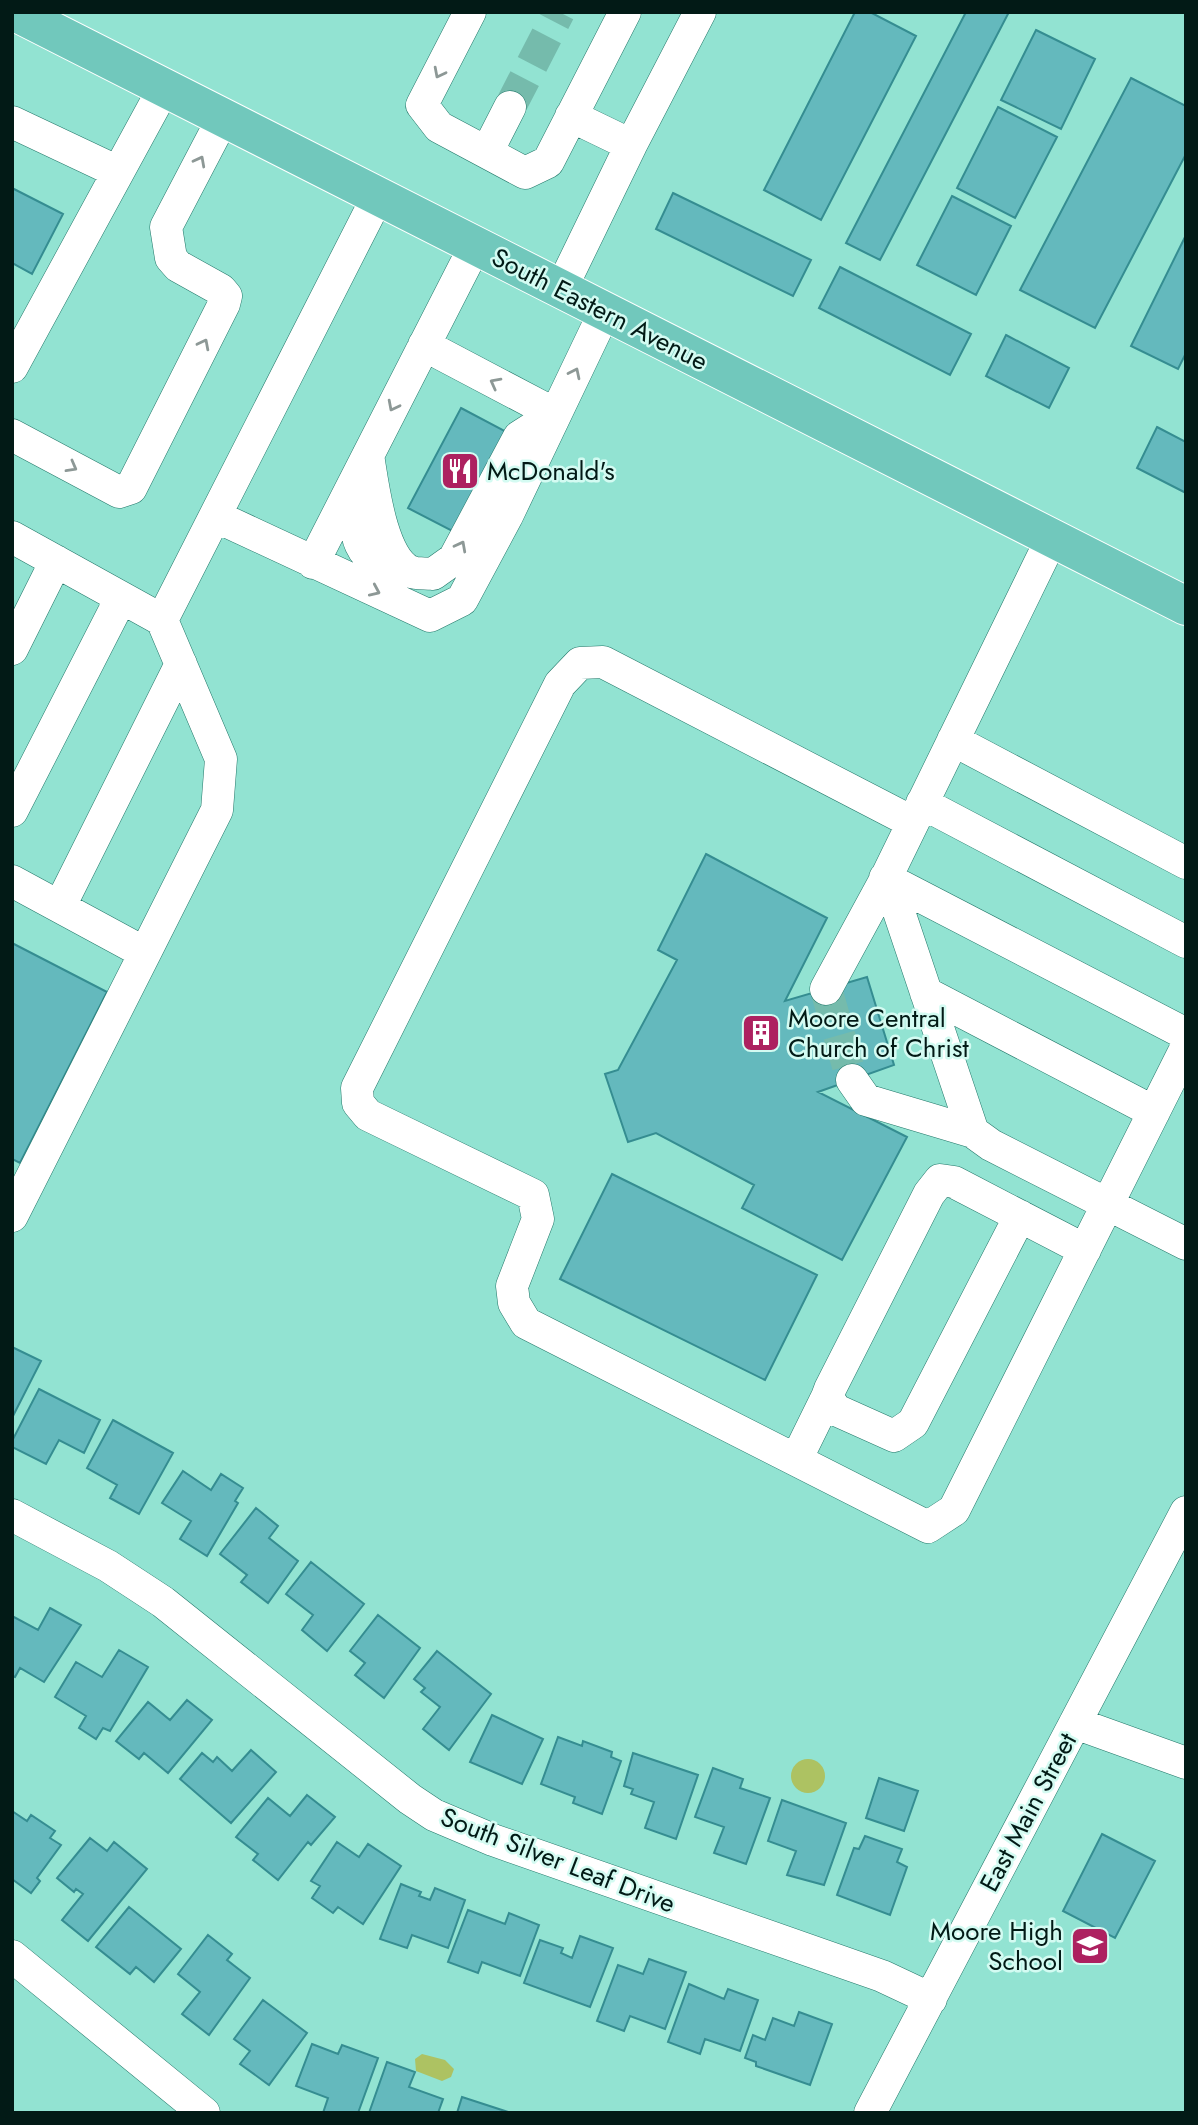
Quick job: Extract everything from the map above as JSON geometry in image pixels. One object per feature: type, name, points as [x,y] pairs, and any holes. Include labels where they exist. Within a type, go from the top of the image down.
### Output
[{"type":"main road","name":"South Eastern Avenue","points":[[15,12],[1186,606]]},
{"type":"street","points":[[470,12],[422,105],[439,127],[524,173],[548,162],[625,12]]},
{"type":"street","points":[[561,289],[700,12]]},
{"type":"street","points":[[12,367],[164,88]]},
{"type":"street","points":[[487,152],[510,107]]},
{"type":"street","points":[[571,116],[631,145]]},
{"type":"street","points":[[12,435],[119,492],[131,488],[226,296],[221,290],[178,267],[171,258],[166,227],[223,118]]},
{"type":"street","points":[[12,122],[118,173]]},
{"type":"street","points":[[162,620],[378,196]]},
{"type":"street","points":[[313,563],[475,246]]},
{"type":"street","points":[[215,516],[430,617],[462,600],[605,311]]},
{"type":"street","points":[[424,345],[555,414]]},
{"type":"street","points":[[368,455],[355,512],[357,538],[369,559],[388,570],[433,574],[454,559],[519,437],[555,414]]},
{"type":"street","points":[[12,537],[162,620],[221,759],[217,810],[12,1216]]},
{"type":"street","points":[[826,989],[883,882],[1052,538]]},
{"type":"street","points":[[12,649],[56,561]]},
{"type":"street","points":[[12,811],[121,598]]},
{"type":"street","points":[[1186,942],[603,662],[580,663],[560,684],[358,1088],[358,1103],[368,1115],[533,1195],[538,1219],[512,1286],[514,1303],[526,1323],[928,1527],[954,1510],[1186,1048]]},
{"type":"street","points":[[60,906],[181,664]]},
{"type":"street","points":[[953,740],[1186,863]]},
{"type":"street","points":[[12,881],[145,953]]},
{"type":"street","points":[[883,882],[895,900],[973,1132]]},
{"type":"street","points":[[883,882],[1186,1034]]},
{"type":"street","points":[[926,993],[1154,1112]]},
{"type":"street","points":[[852,1080],[866,1100],[973,1132],[990,1145],[1186,1244]]},
{"type":"street","points":[[796,1460],[929,1194],[940,1180],[954,1182],[1085,1250]]},
{"type":"street","points":[[827,1397],[836,1410],[886,1433],[894,1436],[906,1431],[913,1423],[1020,1216]]},
{"type":"street","name":"East Main Street","points":[[870,2113],[1186,1511]]},
{"type":"street","name":"South Silver Leaf Drive","points":[[12,1515],[108,1566],[163,1602],[410,1799],[434,1815],[493,1840],[882,1976],[931,1999]]},
{"type":"street","points":[[1075,1723],[1186,1763]]},
{"type":"street","points":[[12,1956],[204,2113]]},
{"type":"shaded area","points":[[808,1759],[820,1764],[825,1776],[820,1788],[808,1793],[796,1788],[791,1776],[796,1764]]},
{"type":"shaded area","points":[[422,2054],[445,2060],[454,2069],[451,2077],[442,2081],[416,2071],[415,2059]]},
{"type":"building","points":[[855,12],[870,12],[916,36],[821,220],[764,190]]},
{"type":"building","points":[[966,12],[1009,12],[880,260],[846,243]]},
{"type":"building","points":[[1036,30],[1095,59],[1061,129],[1001,100]]},
{"type":"building","points":[[1131,78],[1186,106],[1186,154],[1095,328],[1020,290]]},
{"type":"building","points":[[998,107],[1057,137],[1015,218],[957,188]]},
{"type":"building","points":[[12,188],[63,214],[32,274],[12,263]]},
{"type":"building","points":[[673,193],[811,260],[793,296],[656,229]]},
{"type":"building","points":[[952,196],[1011,226],[976,295],[917,265]]},
{"type":"building","points":[[1186,235],[1186,353],[1178,369],[1131,346]]},
{"type":"building","points":[[840,267],[971,334],[950,375],[819,308]]},
{"type":"building","points":[[1006,335],[1069,368],[1049,408],[986,376]]},
{"type":"building","name":"McDonald's","points":[[461,408],[512,435],[460,535],[408,508]]},
{"type":"building","points":[[1157,427],[1186,442],[1186,493],[1137,468]]},
{"type":"building","name":"Moore Central Church of Christ","points":[[706,854],[827,918],[785,1001],[867,977],[894,1065],[818,1092],[907,1137],[842,1260],[742,1208],[754,1185],[656,1133],[628,1142],[605,1074],[618,1070],[677,960],[658,950]]},
{"type":"building","points":[[12,943],[107,992],[20,1163],[12,1159]]},
{"type":"building","points":[[612,1174],[817,1275],[765,1380],[560,1279]]},
{"type":"building","points":[[12,1347],[41,1361],[12,1418]]},
{"type":"building","points":[[39,1389],[100,1420],[84,1453],[59,1440],[46,1464],[12,1447],[12,1441]]},
{"type":"building","points":[[113,1420],[173,1453],[139,1514],[110,1498],[117,1485],[87,1468]]},
{"type":"building","points":[[183,1471],[211,1490],[221,1474],[243,1488],[235,1501],[238,1503],[207,1556],[180,1539],[191,1521],[162,1503]]},
{"type":"building","points":[[256,1508],[278,1526],[269,1538],[298,1561],[268,1603],[241,1582],[247,1575],[220,1554]]},
{"type":"building","points":[[311,1562],[364,1604],[327,1651],[302,1630],[313,1615],[286,1594]]},
{"type":"building","points":[[50,1608],[81,1625],[44,1682],[20,1668],[15,1677],[12,1676],[12,1619],[14,1617],[38,1630]]},
{"type":"building","points":[[378,1615],[420,1648],[384,1698],[355,1675],[365,1663],[350,1651]]},
{"type":"building","points":[[119,1650],[148,1667],[110,1731],[103,1728],[96,1739],[79,1728],[86,1716],[55,1697],[76,1662],[102,1677]]},
{"type":"building","points":[[437,1651],[491,1694],[449,1750],[423,1729],[440,1707],[421,1692],[425,1688],[414,1679]]},
{"type":"building","points":[[187,1700],[212,1720],[168,1773],[144,1753],[139,1759],[116,1741],[148,1702],[170,1720]]},
{"type":"building","points":[[492,1715],[543,1739],[522,1784],[470,1762]]},
{"type":"building","points":[[558,1737],[582,1746],[583,1741],[612,1752],[611,1757],[621,1761],[602,1814],[573,1803],[575,1797],[541,1784]]},
{"type":"building","points":[[251,1750],[276,1772],[231,1823],[180,1779],[202,1753],[213,1762],[217,1757],[232,1771]]},
{"type":"building","points":[[633,1753],[698,1775],[676,1839],[645,1828],[654,1802],[631,1794],[633,1789],[624,1786]]},
{"type":"building","points":[[713,1768],[743,1779],[740,1788],[770,1798],[746,1864],[714,1853],[724,1827],[695,1817]]},
{"type":"building","points":[[879,1778],[918,1791],[904,1831],[866,1818]]},
{"type":"building","points":[[307,1795],[335,1817],[311,1845],[308,1842],[278,1880],[253,1860],[258,1854],[236,1837],[268,1798],[290,1816]]},
{"type":"building","points":[[782,1800],[846,1823],[824,1885],[787,1875],[796,1851],[768,1841]]},
{"type":"building","points":[[12,1811],[27,1821],[31,1815],[55,1831],[50,1838],[61,1845],[37,1878],[40,1881],[31,1893],[12,1879]]},
{"type":"building","points":[[1102,1834],[1155,1861],[1115,1938],[1063,1911]]},
{"type":"building","points":[[865,1836],[902,1849],[897,1862],[907,1867],[890,1915],[837,1895],[854,1848],[859,1849]]},
{"type":"building","points":[[90,1838],[107,1851],[114,1842],[147,1869],[88,1941],[62,1920],[83,1894],[76,1889],[74,1892],[57,1878]]},
{"type":"building","points":[[337,1842],[359,1857],[368,1844],[401,1866],[363,1924],[338,1907],[333,1913],[312,1898],[320,1886],[311,1881]]},
{"type":"building","points":[[401,1884],[421,1892],[419,1896],[430,1900],[435,1888],[465,1900],[448,1948],[412,1935],[407,1948],[380,1939]]},
{"type":"building","points":[[129,1907],[181,1949],[154,1982],[136,1967],[130,1974],[96,1947]]},
{"type":"building","points":[[468,1910],[505,1924],[509,1913],[539,1925],[520,1976],[482,1962],[478,1973],[448,1962]]},
{"type":"building","points":[[208,1935],[232,1954],[227,1960],[250,1978],[209,2035],[182,2014],[200,1992],[178,1974]]},
{"type":"building","points":[[580,1936],[613,1948],[590,2007],[524,1983],[540,1940],[563,1948],[561,1953],[572,1958]]},
{"type":"building","points":[[649,1959],[686,1972],[665,2029],[630,2016],[624,2031],[597,2021],[618,1965],[643,1974]]},
{"type":"building","points":[[689,1984],[724,1999],[728,1989],[758,2000],[740,2051],[705,2039],[700,2054],[668,2042]]},
{"type":"building","points":[[263,2000],[307,2033],[269,2085],[240,2064],[250,2051],[234,2039]]},
{"type":"building","points":[[799,2012],[832,2024],[810,2085],[756,2066],[756,2062],[745,2058],[753,2035],[765,2040],[773,2018],[794,2026]]},
{"type":"building","points":[[312,2044],[338,2054],[342,2045],[378,2058],[358,2113],[323,2113],[328,2098],[296,2086]]},
{"type":"building","points":[[387,2062],[415,2072],[409,2087],[443,2099],[438,2113],[369,2113]]},
{"type":"building","points":[[462,2097],[511,2113],[457,2113]]},
{"type":"tunnel","points":[[510,107],[559,12]]},
{"type":"tunnel","points":[[826,989],[852,1080]]},
{"type":"place","name":"McDonald's","points":[[460,471]]},
{"type":"place","name":"Moore Central Church of Christ","points":[[761,1033]]},
{"type":"place","name":"Moore High School","points":[[1090,1946]]}]
